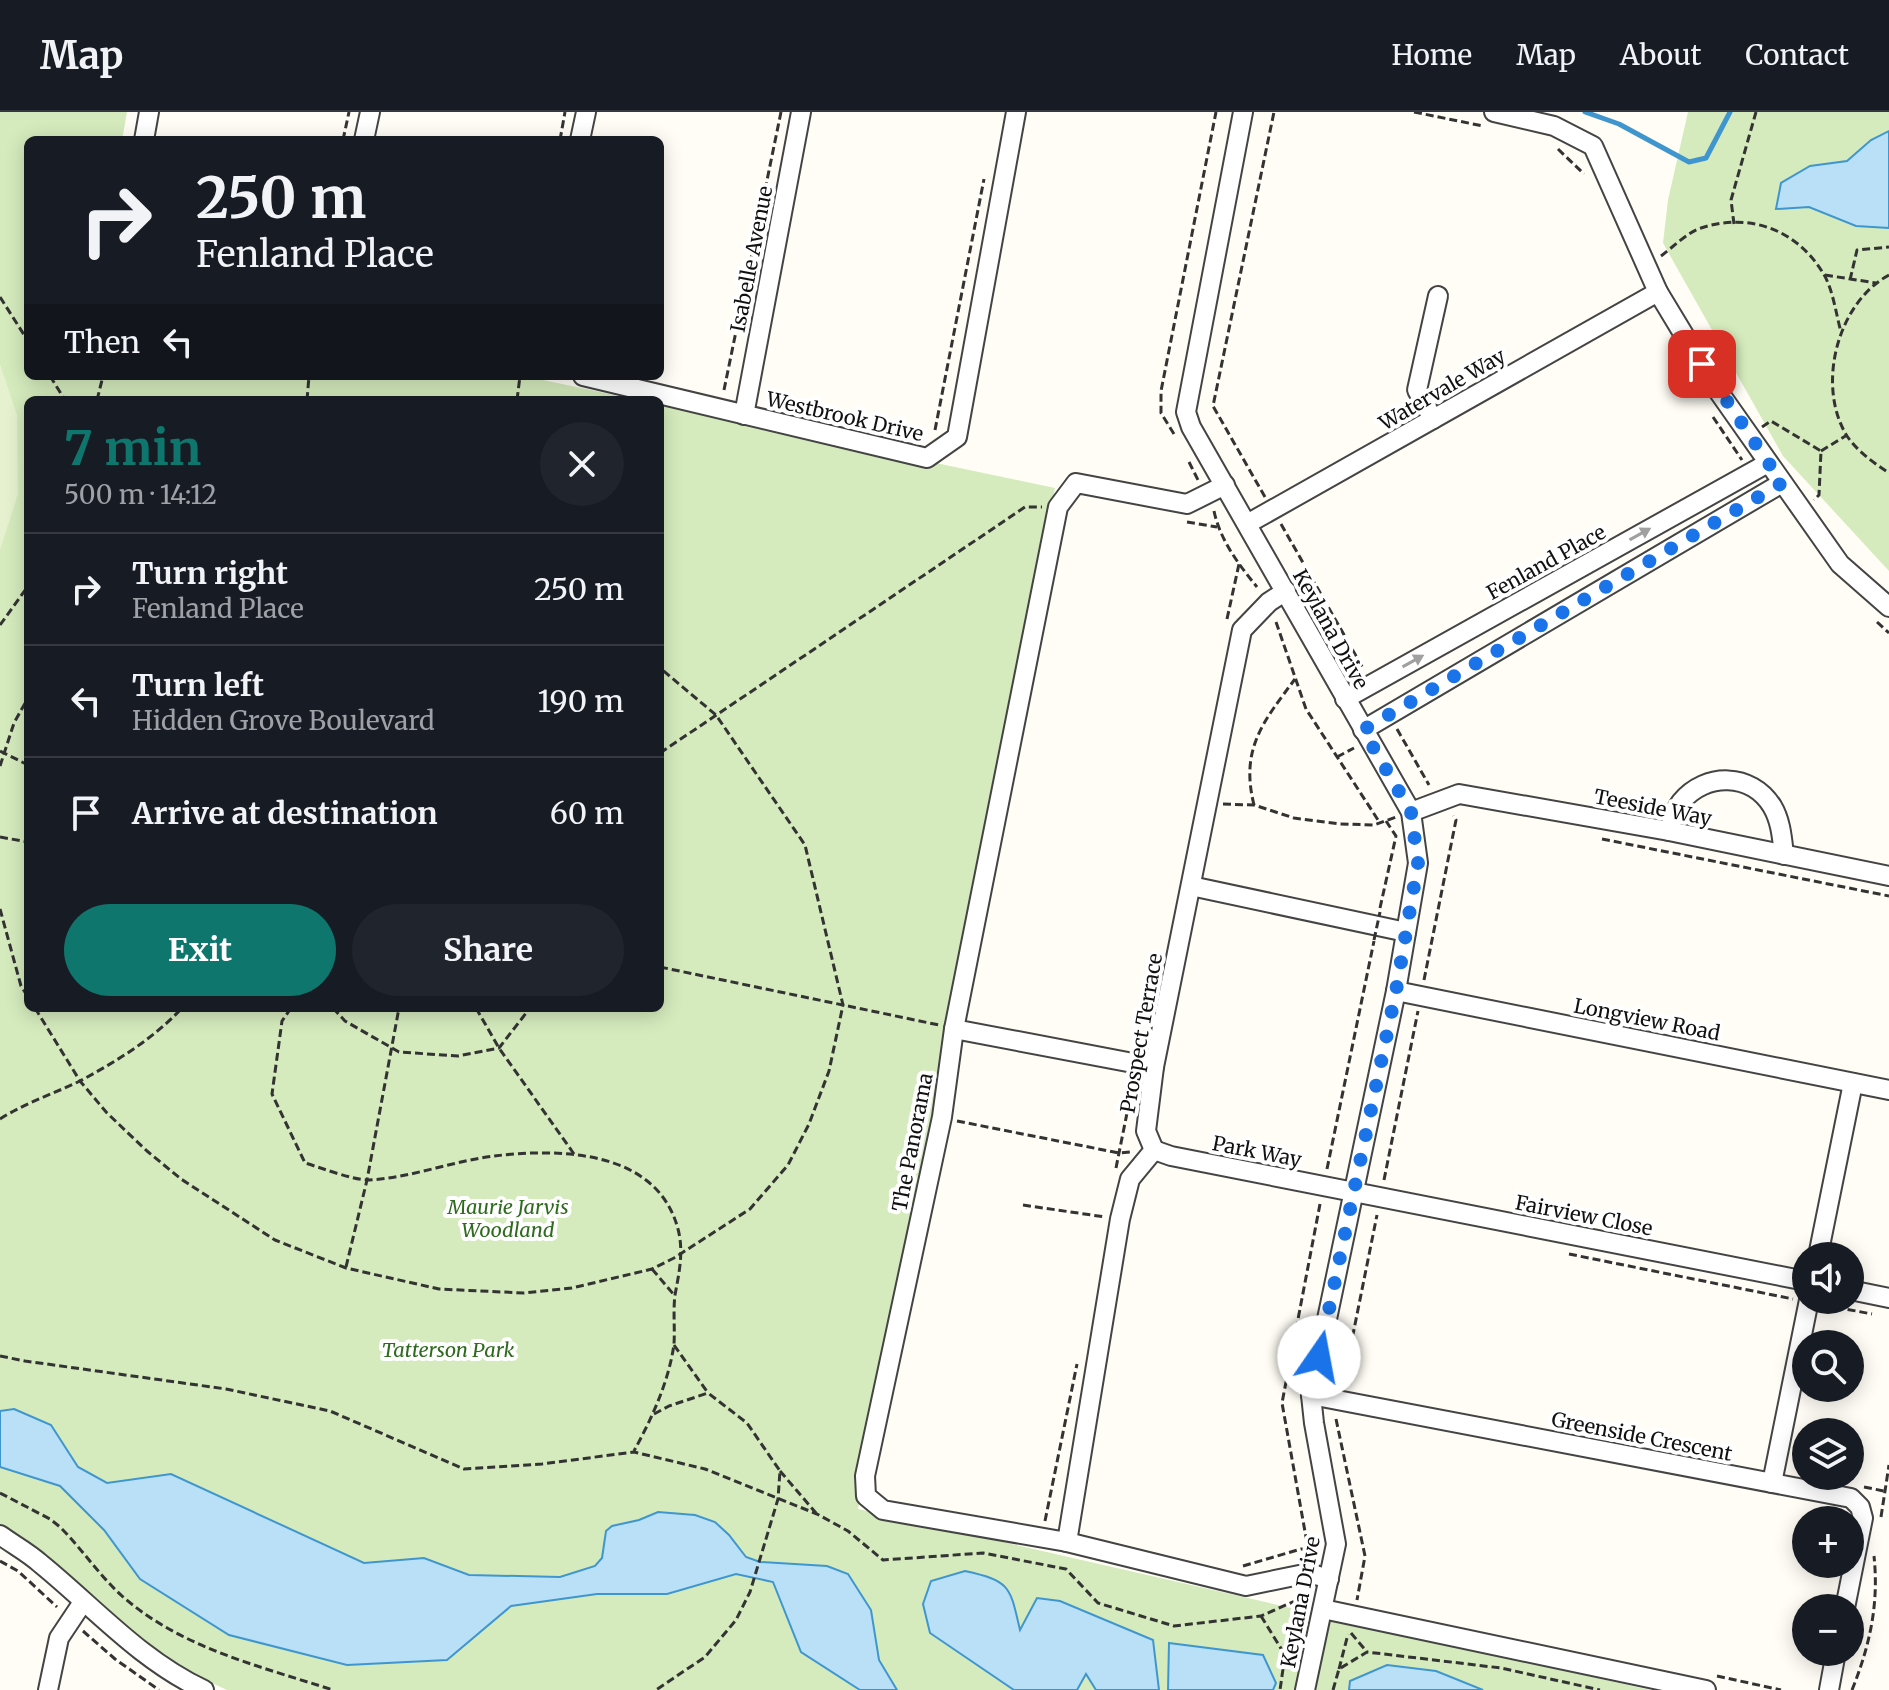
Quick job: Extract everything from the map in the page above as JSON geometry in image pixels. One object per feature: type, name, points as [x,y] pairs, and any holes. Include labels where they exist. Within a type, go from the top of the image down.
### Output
[{"type":"street","points":[[145,136],[149,112]]},
{"type":"street","points":[[365,136],[370,112]]},
{"type":"street","points":[[581,136],[586,112]]},
{"type":"street","name":"Isabelle Avenue","points":[[745,408],[801,112]]},
{"type":"street","name":"Westbrook Drive","points":[[603,380],[745,408],[927,458],[957,437],[1016,112]]},
{"type":"street","name":"Keylana Drive","points":[[1243,112],[1186,412],[1191,427],[1411,812],[1418,863],[1396,991],[1311,1395],[1337,1536],[1305,1690]]},
{"type":"street","points":[[1494,112],[1554,126],[1593,146],[1658,292],[1716,388],[1840,564],[1889,607]]},
{"type":"street","name":"Watervale Way","points":[[1247,524],[1658,292]]},
{"type":"street","points":[[1433,419],[1417,390],[1438,296]]},
{"type":"street","name":"Fenland Place","points":[[1345,699],[1768,463]]},
{"type":"street","points":[[1058,507],[1076,483],[1187,504],[1225,485]]},
{"type":"street","points":[[1363,730],[1782,483]]},
{"type":"street","name":"The Panorama","points":[[1058,507],[954,1029],[942,1117],[865,1476],[866,1496],[883,1510],[1068,1538],[1246,1586],[1309,1573],[1329,1579]]},
{"type":"street","name":"Prospect Terrace","points":[[1154,1150],[1146,1131],[1154,1067],[1242,630],[1269,602],[1286,591]]},
{"type":"street","points":[[1669,831],[1683,799],[1704,785],[1727,779],[1748,784],[1771,805],[1779,822],[1784,855]]},
{"type":"street","name":"Teeside Way","points":[[1411,812],[1444,807],[1459,794],[1669,831],[1889,876]]},
{"type":"street","points":[[1191,886],[1406,932]]},
{"type":"street","name":"Longview Road","points":[[1396,991],[1889,1090]]},
{"type":"street","points":[[954,1029],[1154,1067]]},
{"type":"street","points":[[1821,1242],[1853,1083]]},
{"type":"street","points":[[1068,1538],[1120,1219],[1130,1179],[1154,1150]]},
{"type":"street","name":"Park Way","points":[[1154,1150],[1353,1192]]},
{"type":"street","name":"Fairview Close","points":[[1353,1192],[1792,1278]]},
{"type":"street","points":[[1864,1293],[1889,1298]]},
{"type":"street","points":[[1772,1483],[1806,1314]]},
{"type":"street","name":"Greenside Crescent","points":[[1311,1395],[1851,1498],[1860,1507],[1863,1518],[1848,1594]]},
{"type":"street","points":[[0,1535],[41,1563],[161,1666],[204,1690]]},
{"type":"street","points":[[48,1690],[59,1638],[83,1602]]},
{"type":"street","points":[[1323,1609],[1706,1690]]},
{"type":"street","points":[[1829,1690],[1833,1666]]},
{"type":"path","points":[[344,136],[349,112]]},
{"type":"path","points":[[561,136],[565,112]]},
{"type":"path","points":[[745,408],[722,396],[781,112]]},
{"type":"path","points":[[1274,112],[1213,406],[1372,684]]},
{"type":"path","points":[[1734,224],[1731,200],[1756,112]]},
{"type":"path","points":[[935,431],[985,173]]},
{"type":"path","points":[[1647,267],[1699,228],[1759,223],[1792,237],[1824,274],[1841,332]]},
{"type":"path","points":[[1850,280],[1857,250],[1889,247]]},
{"type":"path","points":[[1824,274],[1876,283]]},
{"type":"path","points":[[1889,275],[1876,283],[1857,304],[1841,332],[1833,369],[1835,407],[1847,435],[1865,457],[1889,473]]},
{"type":"path","points":[[0,297],[24,335]]},
{"type":"path","points":[[1749,436],[1771,421],[1821,451]]},
{"type":"path","points":[[1821,451],[1847,435]]},
{"type":"path","points":[[1802,512],[1819,495],[1821,451]]},
{"type":"path","points":[[664,750],[1025,507],[1058,507]]},
{"type":"path","points":[[1174,520],[1217,527]]},
{"type":"path","points":[[1226,627],[1239,564]]},
{"type":"path","points":[[0,625],[24,592]]},
{"type":"path","points":[[1269,602],[1306,709],[1383,822],[1396,836],[1282,1403],[1309,1550],[1309,1573],[1296,1600],[1280,1690]]},
{"type":"path","points":[[37,1012],[80,1081],[107,1113],[181,1179],[275,1240],[346,1268],[439,1289],[524,1293],[572,1288],[652,1269],[750,1209],[788,1165],[809,1124],[829,1071],[843,1005],[805,845],[716,715],[664,671]]},
{"type":"path","points":[[1254,805],[1249,770],[1257,734],[1296,678]]},
{"type":"path","points":[[0,766],[2,752],[24,705]]},
{"type":"path","points":[[1389,714],[1444,807],[1457,809]]},
{"type":"path","points":[[2,752],[24,763]]},
{"type":"path","points":[[1208,804],[1254,805],[1310,820],[1340,824],[1383,822],[1411,812]]},
{"type":"path","points":[[1589,836],[1889,896]]},
{"type":"path","points":[[0,837],[24,841]]},
{"type":"path","points":[[0,909],[24,991]]},
{"type":"path","points":[[664,968],[954,1029]]},
{"type":"path","points":[[0,1119],[80,1081],[164,1028],[178,1012]]},
{"type":"path","points":[[288,1012],[282,1021],[272,1094],[305,1163],[367,1180],[493,1156],[575,1156],[608,1160],[641,1174],[667,1202],[678,1230],[681,1252],[675,1296],[674,1345],[654,1414],[634,1452]]},
{"type":"path","points":[[337,1012],[345,1021],[399,1052],[458,1056],[499,1048],[527,1012]]},
{"type":"path","points":[[346,1268],[367,1180],[398,1012]]},
{"type":"path","points":[[478,1012],[499,1048],[575,1156]]},
{"type":"path","points":[[1114,1179],[1131,1094]]},
{"type":"path","points":[[942,1117],[1119,1153],[1154,1150]]},
{"type":"path","points":[[1023,1205],[1120,1219]]},
{"type":"path","points":[[1559,1252],[1792,1298]]},
{"type":"path","points":[[652,1269],[675,1296]]},
{"type":"path","points":[[1864,1313],[1874,1315]]},
{"type":"path","points":[[674,1345],[708,1393],[747,1423],[780,1471],[817,1514]]},
{"type":"path","points":[[0,1356],[212,1387],[330,1411],[464,1469],[542,1464],[634,1452],[705,1469],[817,1514],[848,1531],[883,1560],[983,1553],[1066,1569],[1098,1603],[1174,1626],[1261,1616],[1296,1600]]},
{"type":"path","points":[[1068,1538],[1044,1527],[1078,1357]]},
{"type":"path","points":[[654,1414],[708,1393]]},
{"type":"path","points":[[1880,1523],[1889,1465]]},
{"type":"path","points":[[656,1690],[705,1657],[740,1613],[755,1579],[778,1499],[780,1471]]},
{"type":"path","points":[[0,1493],[60,1527],[119,1593],[157,1622],[207,1648],[333,1690]]},
{"type":"path","points":[[1236,1567],[1301,1549],[1335,1554]]},
{"type":"path","points":[[1852,1690],[1871,1636],[1877,1587],[1874,1550]]},
{"type":"path","points":[[1261,1616],[1285,1656]]},
{"type":"path","points":[[1333,1690],[1348,1630],[1367,1652]]},
{"type":"path","points":[[1339,1669],[1367,1652],[1501,1668],[1600,1690]]},
{"type":"green space","name":"Tatterson Park","points":[[0,112],[127,112],[123,136],[24,136],[24,380],[543,380],[619,396],[24,396],[24,1012],[664,1012],[664,406],[1055,488],[858,1509],[1650,1690],[227,1690],[182,1666],[140,1638],[45,1556],[0,1524]]},
{"type":"green space","points":[[1688,112],[1889,112],[1889,571],[1783,456],[1663,243],[1668,200]]},
{"type":"green space","points":[[0,364],[17,415],[18,494],[0,550]]},
{"type":"water","points":[[1889,131],[1889,228],[1856,226],[1809,207],[1776,209],[1781,183],[1810,166],[1847,161],[1871,140]]},
{"type":"water","points":[[14,1409],[51,1425],[78,1467],[107,1483],[171,1474],[364,1563],[424,1558],[469,1575],[560,1577],[595,1566],[602,1558],[606,1531],[612,1526],[658,1512],[695,1515],[715,1522],[746,1557],[760,1562],[827,1566],[848,1574],[871,1610],[879,1660],[897,1690],[860,1690],[801,1652],[773,1582],[736,1574],[667,1594],[597,1594],[511,1606],[447,1660],[347,1665],[229,1635],[140,1579],[104,1530],[60,1486],[0,1467],[0,1411]]},
{"type":"water","points":[[965,1571],[992,1578],[1006,1588],[1014,1604],[1020,1630],[1037,1598],[1060,1601],[1153,1640],[1159,1690],[1096,1690],[1086,1674],[1077,1690],[1014,1690],[930,1633],[923,1604],[931,1581]]},
{"type":"water","points":[[1169,1643],[1263,1655],[1276,1683],[1273,1690],[1168,1690]]},
{"type":"water","points":[[1387,1665],[1436,1671],[1483,1690],[1349,1690],[1350,1681]]},
{"type":"waterway","points":[[1585,112],[1619,124],[1689,162],[1706,158],[1730,112]]},
{"type":"route","points":[[1319,1357],[1396,991],[1418,863],[1411,812],[1363,730],[1782,483],[1702,364]]},
{"type":"park label","name":"Maurie Jarvis Woodland","points":[[508,1218]]}]
